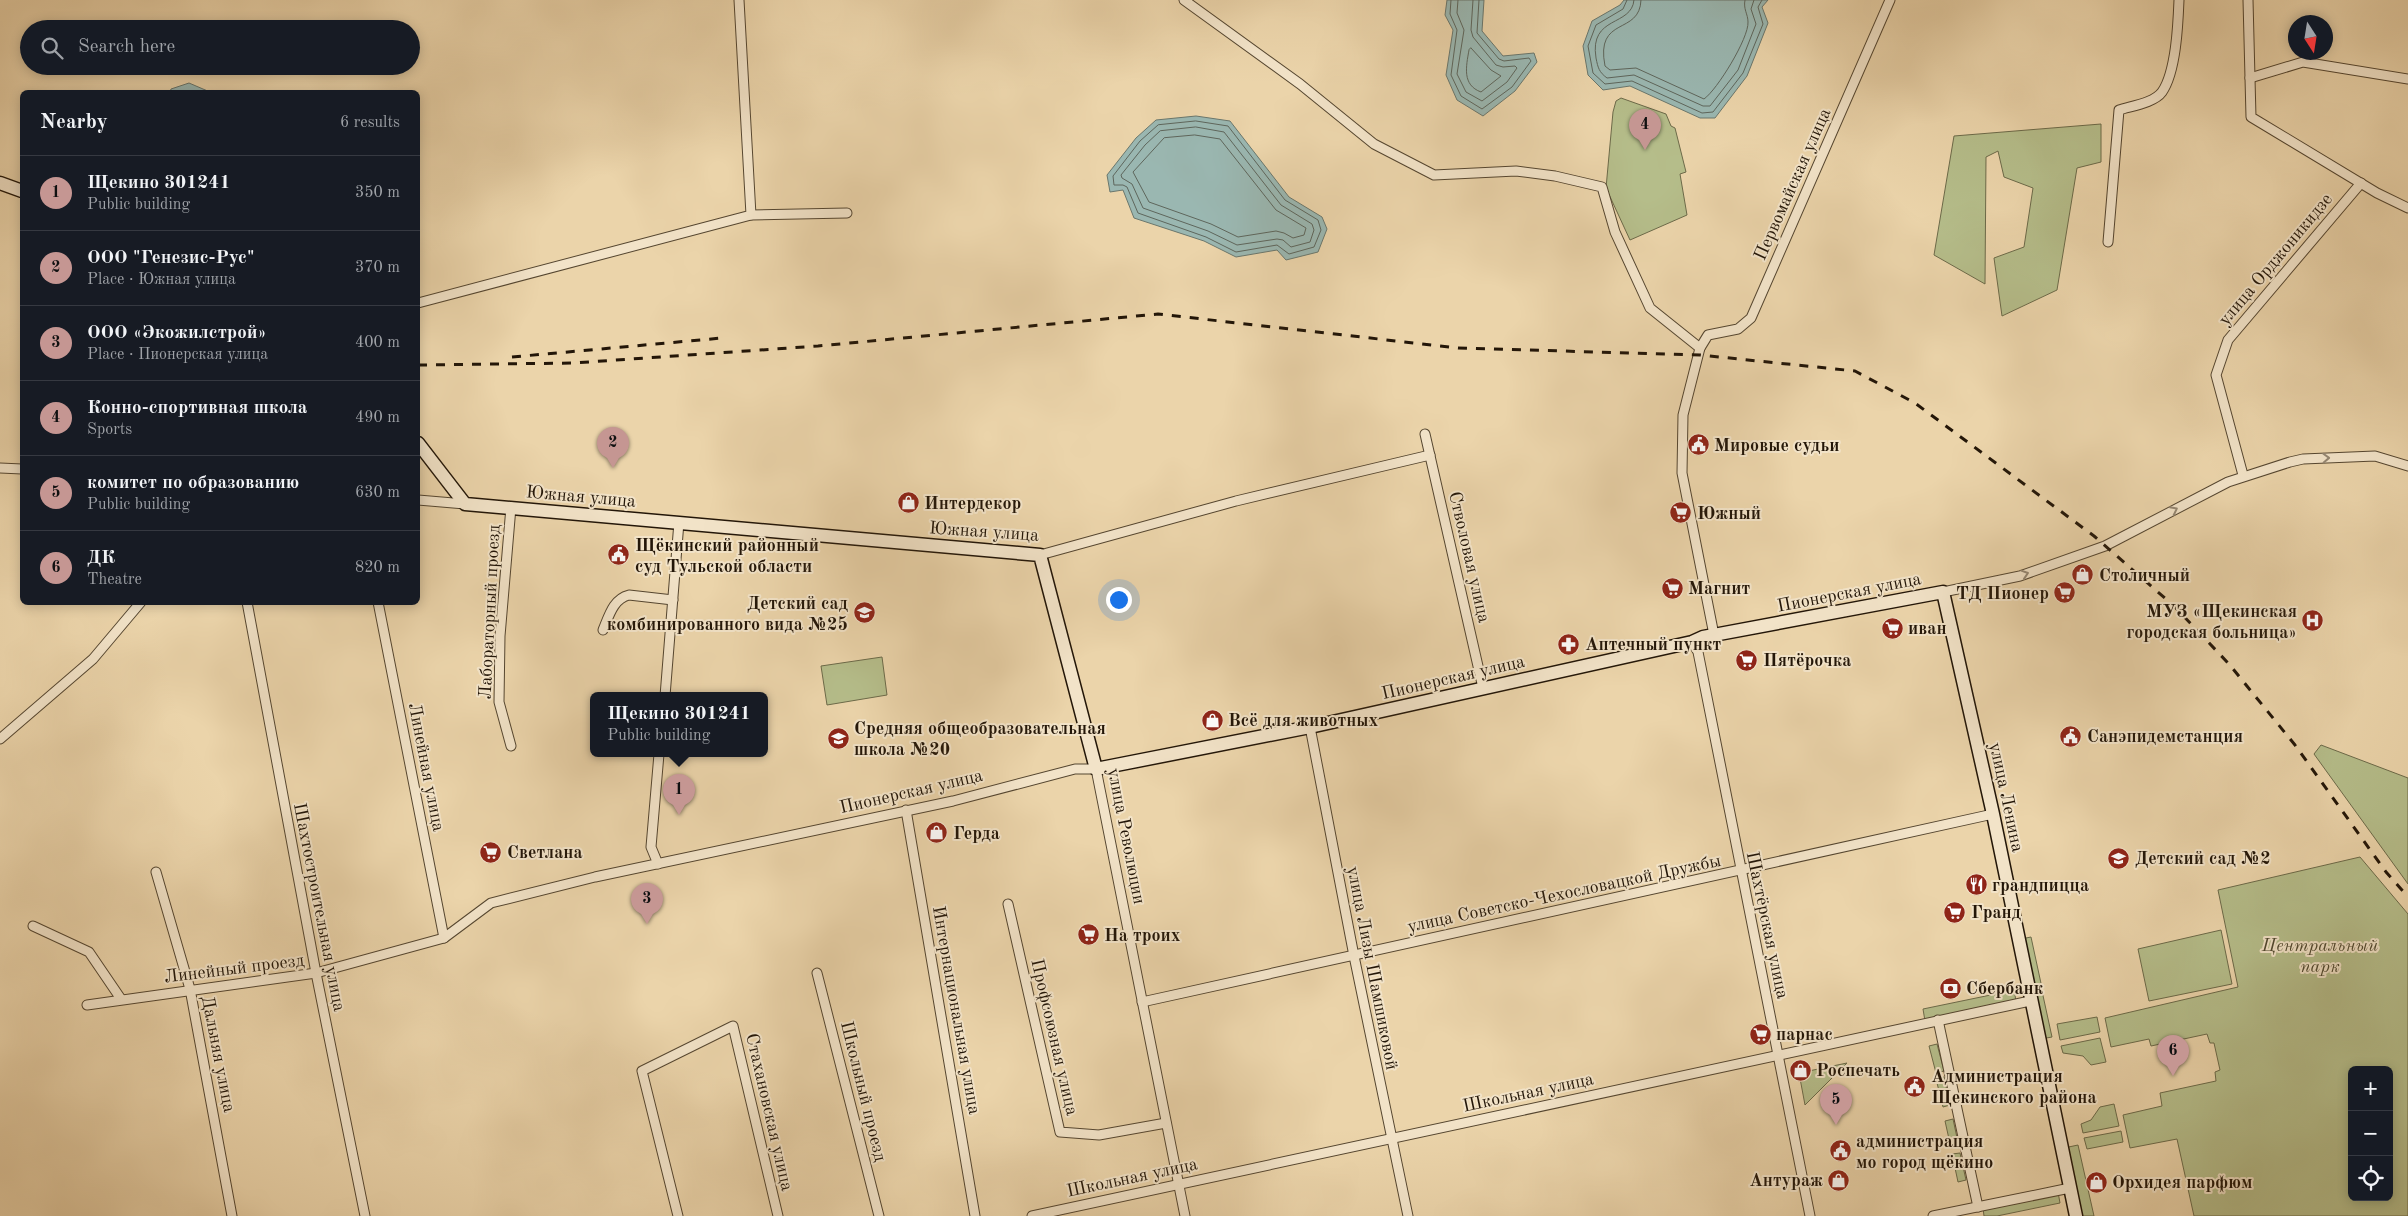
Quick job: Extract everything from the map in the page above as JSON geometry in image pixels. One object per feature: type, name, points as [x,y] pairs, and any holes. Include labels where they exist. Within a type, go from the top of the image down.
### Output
[{"type":"street","points":[[738,0],[751,215]]},
{"type":"street","points":[[1184,0],[1300,84],[1374,144],[1434,175],[1516,170],[1555,176],[1602,187],[1615,232],[1650,308],[1700,351],[1683,415],[1682,472],[1714,635]]},
{"type":"street","name":"Первомайская улица","points":[[1700,351],[1708,335],[1738,329],[1751,318],[1890,0]]},
{"type":"street","points":[[2108,242],[2119,110],[2153,99],[2162,92],[2175,58],[2179,0]]},
{"type":"street","points":[[2248,0],[2250,78],[2303,62],[2408,79]]},
{"type":"street","name":"улица Орджоникидзе","points":[[2250,78],[2251,117],[2361,183],[2408,208]]},
{"type":"street","points":[[0,183],[20,191]]},
{"type":"street","name":"улица Орджоникидзе","points":[[2243,475],[2216,375],[2228,340],[2361,183]]},
{"type":"street","points":[[420,302],[751,215],[847,214]]},
{"type":"street","name":"Стволовая улица","points":[[1425,434],[1483,688]]},
{"type":"street","points":[[420,446],[465,504]]},
{"type":"street","name":"Южная улица","points":[[465,504],[1040,555],[1236,501],[1430,455]]},
{"type":"street","name":"Пионерская улица","points":[[491,903],[658,864],[953,801],[1075,769],[1096,769],[1310,726],[1692,642],[1714,635],[2020,576],[2105,546],[2243,475],[2303,459],[2375,456],[2408,466]]},
{"type":"street","points":[[0,468],[20,469]]},
{"type":"street","points":[[420,500],[465,504]]},
{"type":"street","name":"Лабораторный проезд","points":[[510,507],[500,636],[499,702],[511,746]]},
{"type":"street","points":[[665,692],[679,522]]},
{"type":"street","name":"улица Революции","points":[[1040,555],[1096,769],[1185,1216]]},
{"type":"street","name":"улица Ленина","points":[[1943,592],[1993,814],[2030,1001],[2076,1216]]},
{"type":"street","points":[[603,630],[613,608],[622,597],[629,595],[673,600]]},
{"type":"street","points":[[0,739],[93,659],[138,605]]},
{"type":"street","name":"Шахтостроительная улица","points":[[248,605],[316,974],[365,1216]]},
{"type":"street","name":"Линейная улица","points":[[379,605],[444,938]]},
{"type":"street","name":"Шахтёрская улица","points":[[1692,642],[1698,652],[1810,1216]]},
{"type":"street","name":"улица Лизы Шамшиковой","points":[[1310,726],[1354,956],[1408,1216]]},
{"type":"street","points":[[658,864],[651,846],[659,757]]},
{"type":"street","name":"Интернациональная улица","points":[[906,810],[975,1216]]},
{"type":"street","name":"улица Советско-Чехословацкой Дружбы","points":[[1142,1002],[1993,814]]},
{"type":"street","name":"Дальняя улица","points":[[156,872],[190,990],[232,1216]]},
{"type":"street","name":"Линейный проезд","points":[[87,1004],[316,974],[444,938],[491,903]]},
{"type":"street","name":"Профсоюзная улица","points":[[1008,904],[1060,1132],[1099,1135],[1166,1123]]},
{"type":"street","points":[[33,926],[89,952],[121,1000]]},
{"type":"street","name":"Школьный проезд","points":[[817,973],[879,1216]]},
{"type":"street","name":"Школьная улица","points":[[1032,1216],[1391,1137],[2030,1001]]},
{"type":"street","points":[[1938,1020],[1978,1207]]},
{"type":"street","name":"Стахановская улица","points":[[678,1216],[642,1071],[733,1026],[778,1216]]},
{"type":"street","points":[[1933,1216],[2070,1188]]},
{"type":"green space","points":[[1621,98],[1666,114],[1671,126],[1675,128],[1686,172],[1680,174],[1687,215],[1630,240],[1606,188],[1613,112],[1616,101]]},
{"type":"green space","points":[[2101,124],[2101,162],[2077,168],[2057,290],[2002,316],[1994,258],[2024,247],[2033,188],[2004,177],[1998,151],[1986,157],[1985,284],[1934,255],[1954,136]]},
{"type":"green space","points":[[882,657],[887,695],[827,705],[821,666]]},
{"type":"green space","points":[[2321,745],[2408,778],[2408,884],[2314,754]]},
{"type":"green space","name":"Центральный парк","points":[[2360,857],[2408,914],[2408,1216],[2194,1216],[2177,1139],[2130,1148],[2123,1115],[2162,1106],[2160,1093],[2216,1081],[2215,1072],[2220,1070],[2214,1043],[2210,1043],[2207,1034],[2151,1046],[2149,1039],[2111,1047],[2105,1018],[2238,987],[2218,890]]},
{"type":"green space","points":[[2221,930],[2232,984],[2149,1001],[2138,949]]},
{"type":"green space","points":[[2031,937],[2042,988],[2031,990],[2021,939]]},
{"type":"green space","points":[[2010,991],[2015,995],[2016,1002],[1925,1021],[1923,1009]]},
{"type":"green space","points":[[2042,991],[2052,1037],[2041,1039],[2031,994]]},
{"type":"green space","points":[[2097,1017],[2100,1032],[2060,1040],[2057,1024]]},
{"type":"green space","points":[[2100,1038],[2106,1062],[2091,1065],[2083,1056],[2063,1053],[2061,1046]]},
{"type":"green space","points":[[1937,1044],[1944,1071],[1936,1073],[1929,1046]]},
{"type":"green space","points":[[1847,1063],[1805,1105],[1799,1073]]},
{"type":"green space","points":[[1944,1077],[1950,1105],[1943,1107],[1936,1079]]},
{"type":"green space","points":[[2114,1104],[2119,1126],[2083,1133],[2081,1124],[2091,1120],[2100,1107]]},
{"type":"green space","points":[[1953,1119],[1959,1147],[1951,1148],[1945,1121]]},
{"type":"green space","points":[[2121,1131],[2123,1142],[2087,1149],[2084,1138]]},
{"type":"green space","points":[[2078,1145],[2094,1216],[2078,1216],[2064,1148]]},
{"type":"green space","points":[[1960,1153],[1966,1180],[1958,1182],[1952,1154]]},
{"type":"green space","points":[[2058,1192],[2060,1203],[1997,1216],[1984,1216],[1983,1208]]},
{"type":"water","points":[[1447,0],[1484,0],[1482,31],[1503,56],[1534,53],[1537,62],[1515,91],[1483,116],[1457,100],[1446,75],[1453,30],[1445,15]]},
{"type":"water","points":[[1624,0],[1768,0],[1762,7],[1768,23],[1747,76],[1715,118],[1700,118],[1630,86],[1603,90],[1588,75],[1583,46],[1592,21],[1620,5]]},
{"type":"water","points":[[189,83],[205,90],[171,90]]},
{"type":"water","points":[[1196,116],[1230,121],[1289,197],[1322,217],[1327,229],[1318,252],[1286,260],[1277,250],[1236,257],[1204,241],[1134,218],[1123,190],[1110,192],[1107,175],[1136,138],[1156,120]]},
{"type":"railway","points":[[420,365],[574,363],[818,346],[1158,314],[1458,348],[1700,355],[1855,371],[1915,403],[2094,536],[2175,607],[2229,664],[2295,745],[2386,872],[2408,897]]},
{"type":"railway","points":[[512,357],[722,338]]},
{"type":"place","name":"Конно-спортивная школа","points":[[1645,150]]},
{"type":"place","name":"Мировые судьи","points":[[1698,445]]},
{"type":"place","name":"ООО \"Генезис-Рус\"","points":[[613,468]]},
{"type":"place","name":"Интердекор","points":[[908,503]]},
{"type":"place","name":"Южный","points":[[1681,513]]},
{"type":"place","name":"Щёкинский районный суд Тульской области","points":[[619,555]]},
{"type":"place","name":"Столичный","points":[[2083,575]]},
{"type":"place","name":"Магнит","points":[[1672,588]]},
{"type":"place","name":"ТД Пионер","points":[[2065,593]]},
{"type":"place","name":"Детский сад комбинированного вида №25","points":[[864,613]]},
{"type":"place","name":"МУЗ «Щекинская городская больница»","points":[[2313,621]]},
{"type":"place","name":"иван","points":[[1892,628]]},
{"type":"place","name":"Аптечный пункт","points":[[1569,644]]},
{"type":"place","name":"Пятёрочка","points":[[1747,660]]},
{"type":"place","name":"Всё для животных","points":[[1212,720]]},
{"type":"place","name":"Санэпидемстанция","points":[[2071,736]]},
{"type":"place","name":"Средняя общеобразовательная школа №20","points":[[838,738]]},
{"type":"place","name":"Щекино 301241","points":[[679,815]]},
{"type":"place","name":"Герда","points":[[937,833]]},
{"type":"place","name":"Светлана","points":[[491,852]]},
{"type":"place","name":"Детский сад №2","points":[[2119,858]]},
{"type":"place","name":"грандпицца","points":[[1976,885]]},
{"type":"place","name":"Гранд","points":[[1955,912]]},
{"type":"place","name":"ООО «Экожилстрой»","points":[[647,924]]},
{"type":"place","name":"На троих","points":[[1088,935]]},
{"type":"place","name":"Сбербанк","points":[[1950,988]]},
{"type":"place","name":"парнас","points":[[1760,1034]]},
{"type":"place","name":"Роспечать","points":[[1800,1070]]},
{"type":"place","name":"ДК","points":[[2173,1076]]},
{"type":"place","name":"Администрация Щекинского района","points":[[1915,1086]]},
{"type":"place","name":"комитет по образованию","points":[[1836,1125]]},
{"type":"place","name":"администрация мо город щёкино","points":[[1840,1151]]},
{"type":"place","name":"Антураж","points":[[1839,1180]]},
{"type":"place","name":"Орхидея парфюм","points":[[2096,1182]]}]
